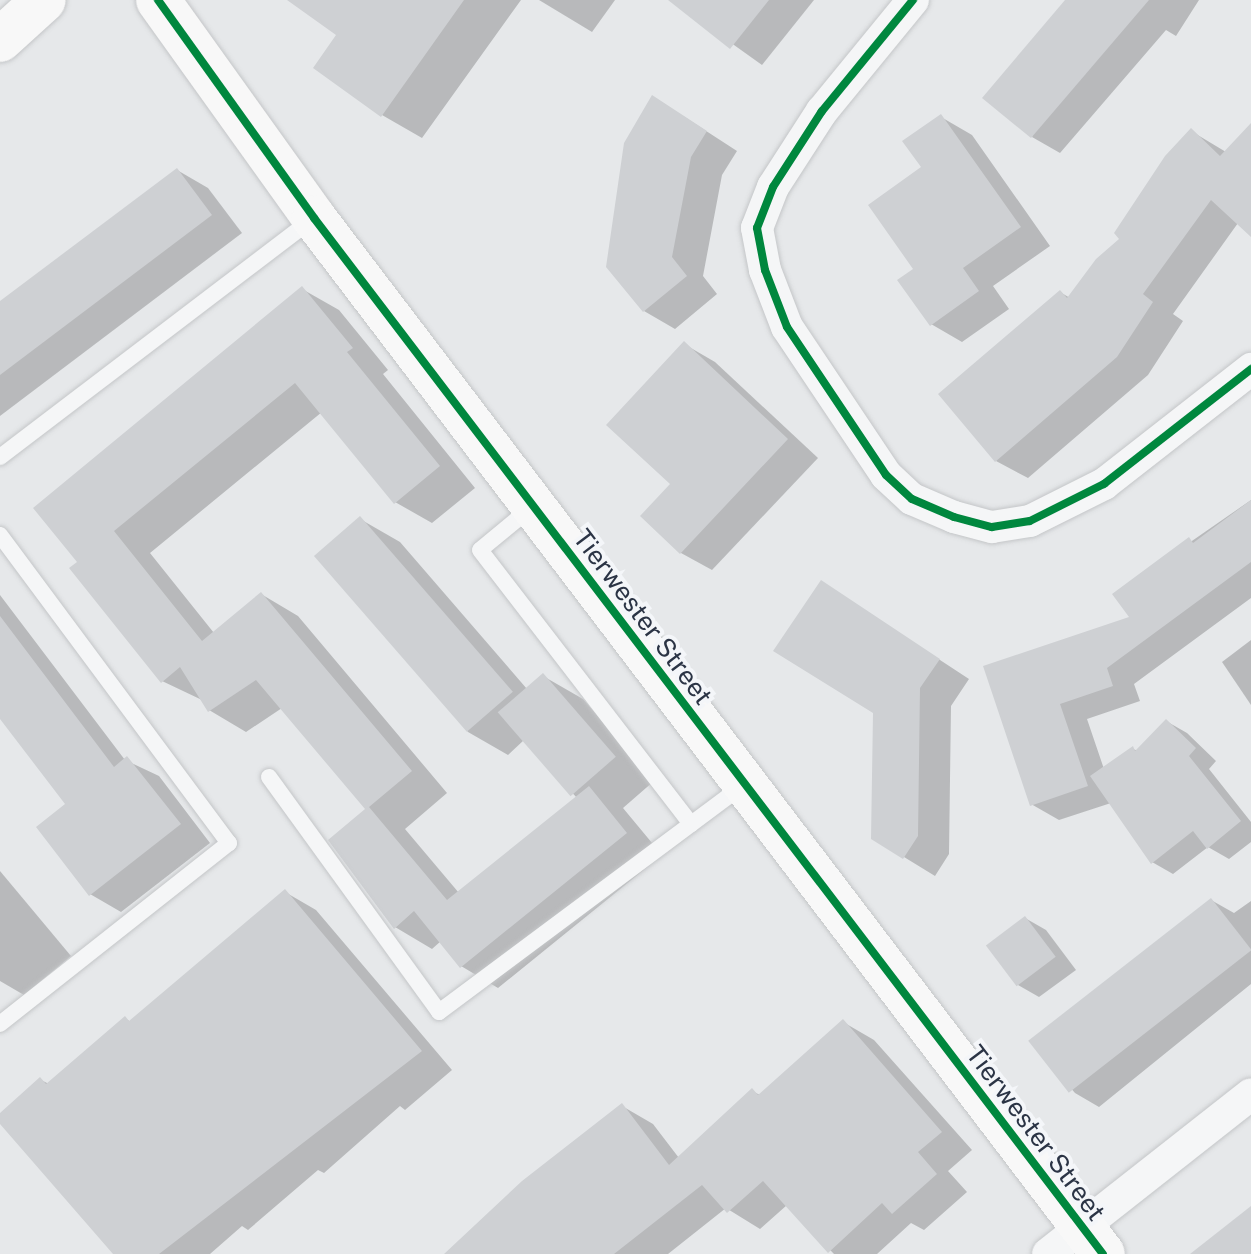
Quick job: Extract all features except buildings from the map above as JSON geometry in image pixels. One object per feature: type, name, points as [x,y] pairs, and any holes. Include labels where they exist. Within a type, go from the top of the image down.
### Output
[{"type":"street","points":[[0,40],[44,0]]},
{"type":"street","name":"Tierwester Street","points":[[158,0],[314,218],[1092,1240]]},
{"type":"street","points":[[913,0],[822,111],[773,187],[757,228],[765,270],[787,327],[869,456],[912,499],[954,517],[992,527],[1030,521],[1104,484],[1251,369]]},
{"type":"street","points":[[1048,1254],[1092,1240],[1251,1094]]},
{"type":"lane","points":[[0,457],[314,218]]},
{"type":"lane","points":[[533,506],[480,550],[691,824]]},
{"type":"lane","points":[[0,535],[229,843],[0,1024]]},
{"type":"lane","points":[[269,777],[439,1012],[745,784]]},
{"type":"cycle path","points":[[158,0],[314,218],[1103,1254]]},
{"type":"cycle path","points":[[913,0],[822,111],[773,187],[757,228],[765,270],[787,327],[886,475],[912,499],[954,517],[992,527],[1030,521],[1104,484],[1251,369]]}]
